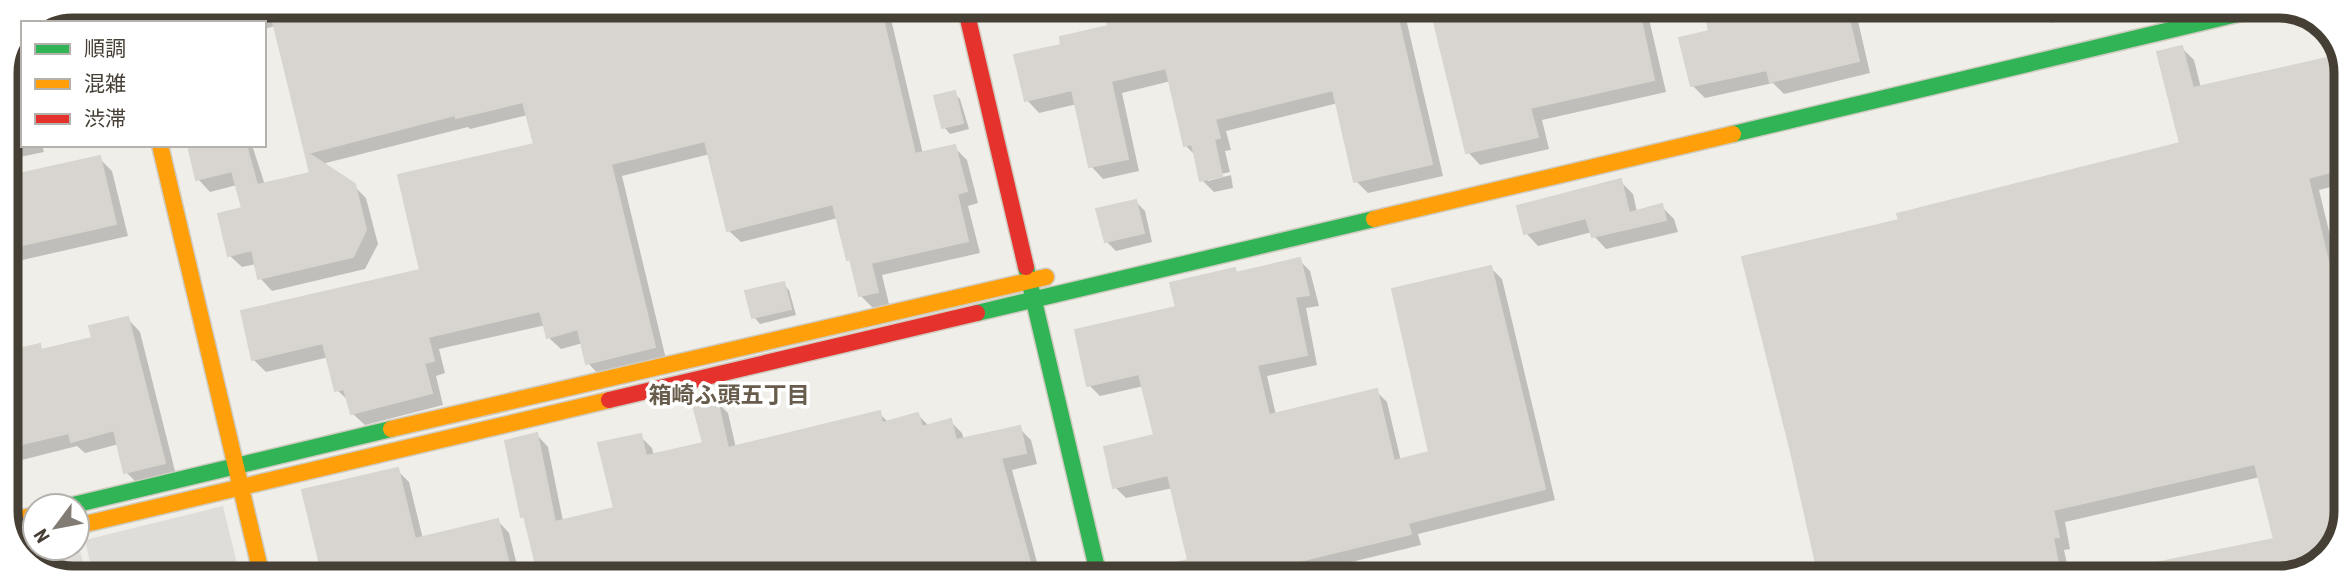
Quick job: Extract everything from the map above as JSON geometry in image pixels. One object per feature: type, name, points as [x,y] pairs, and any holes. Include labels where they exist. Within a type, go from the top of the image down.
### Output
[{"type":"street","points":[[968,18],[1096,566]]},
{"type":"street","points":[[91,523],[2221,18]]},
{"type":"street","points":[[160,147],[260,566]]},
{"type":"street","points":[[91,501],[1057,274]]},
{"type":"shaded area","points":[[223,506],[238,566],[91,566],[91,539]]},
{"type":"shaded area","points":[[55,562],[83,562],[84,566],[72,566]]},
{"type":"building","points":[[272,18],[883,18],[915,154],[955,145],[967,191],[957,194],[968,241],[871,263],[878,292],[859,296],[833,204],[727,231],[705,141],[611,164],[655,347],[586,364],[578,329],[547,338],[540,311],[428,337],[434,361],[424,363],[432,393],[351,414],[344,389],[335,391],[323,343],[252,360],[241,311],[420,270],[398,175],[534,144],[523,102],[456,118],[455,115],[308,153],[355,184],[366,230],[353,257],[258,279],[252,250],[228,256],[218,214],[242,208],[232,171],[196,180],[188,147],[247,147],[257,185],[310,173]]},
{"type":"building","points":[[1106,18],[1398,18],[1432,164],[1354,182],[1333,90],[1215,119],[1220,138],[1214,139],[1222,176],[1200,181],[1192,144],[1184,146],[1166,68],[1111,81],[1128,159],[1089,167],[1072,90],[1025,101],[1014,55],[1061,45],[1060,37],[1108,26]]},
{"type":"building","points":[[1433,18],[1641,18],[1654,80],[1530,108],[1538,137],[1466,153]]},
{"type":"building","points":[[1706,18],[1849,18],[1859,61],[1770,82],[1767,70],[1691,86],[1679,38],[1709,31]]},
{"type":"building","points":[[2182,46],[2193,88],[2333,58],[2334,171],[2308,178],[2334,285],[2334,511],[2332,528],[2327,538],[2316,552],[2297,563],[2287,565],[2150,566],[2274,539],[2255,464],[2053,510],[2059,537],[2053,538],[2059,566],[1817,566],[1742,257],[1899,220],[1897,214],[2180,143],[2157,52]]},
{"type":"building","points":[[18,76],[21,89],[21,142],[18,143]]},
{"type":"building","points":[[955,91],[963,123],[942,128],[934,96]]},
{"type":"building","points":[[100,156],[116,224],[18,246],[18,174]]},
{"type":"building","points":[[1621,179],[1629,213],[1662,204],[1666,220],[1592,237],[1586,218],[1524,234],[1517,206]]},
{"type":"building","points":[[1136,200],[1144,233],[1105,242],[1096,209]]},
{"type":"building","points":[[1300,258],[1309,295],[1295,297],[1307,355],[1257,365],[1269,415],[1377,389],[1394,461],[1429,452],[1392,289],[1491,266],[1545,489],[1408,523],[1411,534],[1279,566],[1163,566],[1188,560],[1168,475],[1113,488],[1104,447],[1154,435],[1139,374],[1087,386],[1075,330],[1176,307],[1170,283],[1235,268],[1236,273]]},
{"type":"building","points":[[784,282],[791,309],[752,318],[745,291]]},
{"type":"building","points":[[128,317],[165,463],[124,473],[114,430],[71,442],[69,433],[18,445],[18,349],[40,344],[41,350],[92,338],[89,326]]},
{"type":"building","points":[[717,399],[728,448],[880,411],[882,423],[918,413],[922,427],[951,419],[956,440],[1020,426],[1026,453],[1001,458],[1031,566],[536,566],[524,516],[521,517],[505,441],[537,433],[555,522],[614,508],[598,443],[641,434],[646,456],[703,443],[693,405]]},
{"type":"building","points":[[398,468],[415,539],[498,519],[509,566],[320,566],[302,490]]},
{"type":"traffic: fast","points":[[1733,134],[2221,18]]},
{"type":"traffic: fast","points":[[977,313],[1374,219]]},
{"type":"traffic: fast","points":[[1026,267],[1096,566]]},
{"type":"traffic: fast","points":[[91,501],[391,429]]},
{"type":"traffic: slow","points":[[1374,219],[1733,134]]},
{"type":"traffic: slow","points":[[160,147],[259,566]]},
{"type":"traffic: slow","points":[[391,429],[1046,277]]},
{"type":"traffic: slow","points":[[91,523],[609,400]]},
{"type":"traffic: jam","points":[[968,18],[1026,267]]},
{"type":"traffic: jam","points":[[609,400],[977,313]]},
{"type":"district","name":"箱崎ふ頭五丁目","points":[[729,395]]}]
